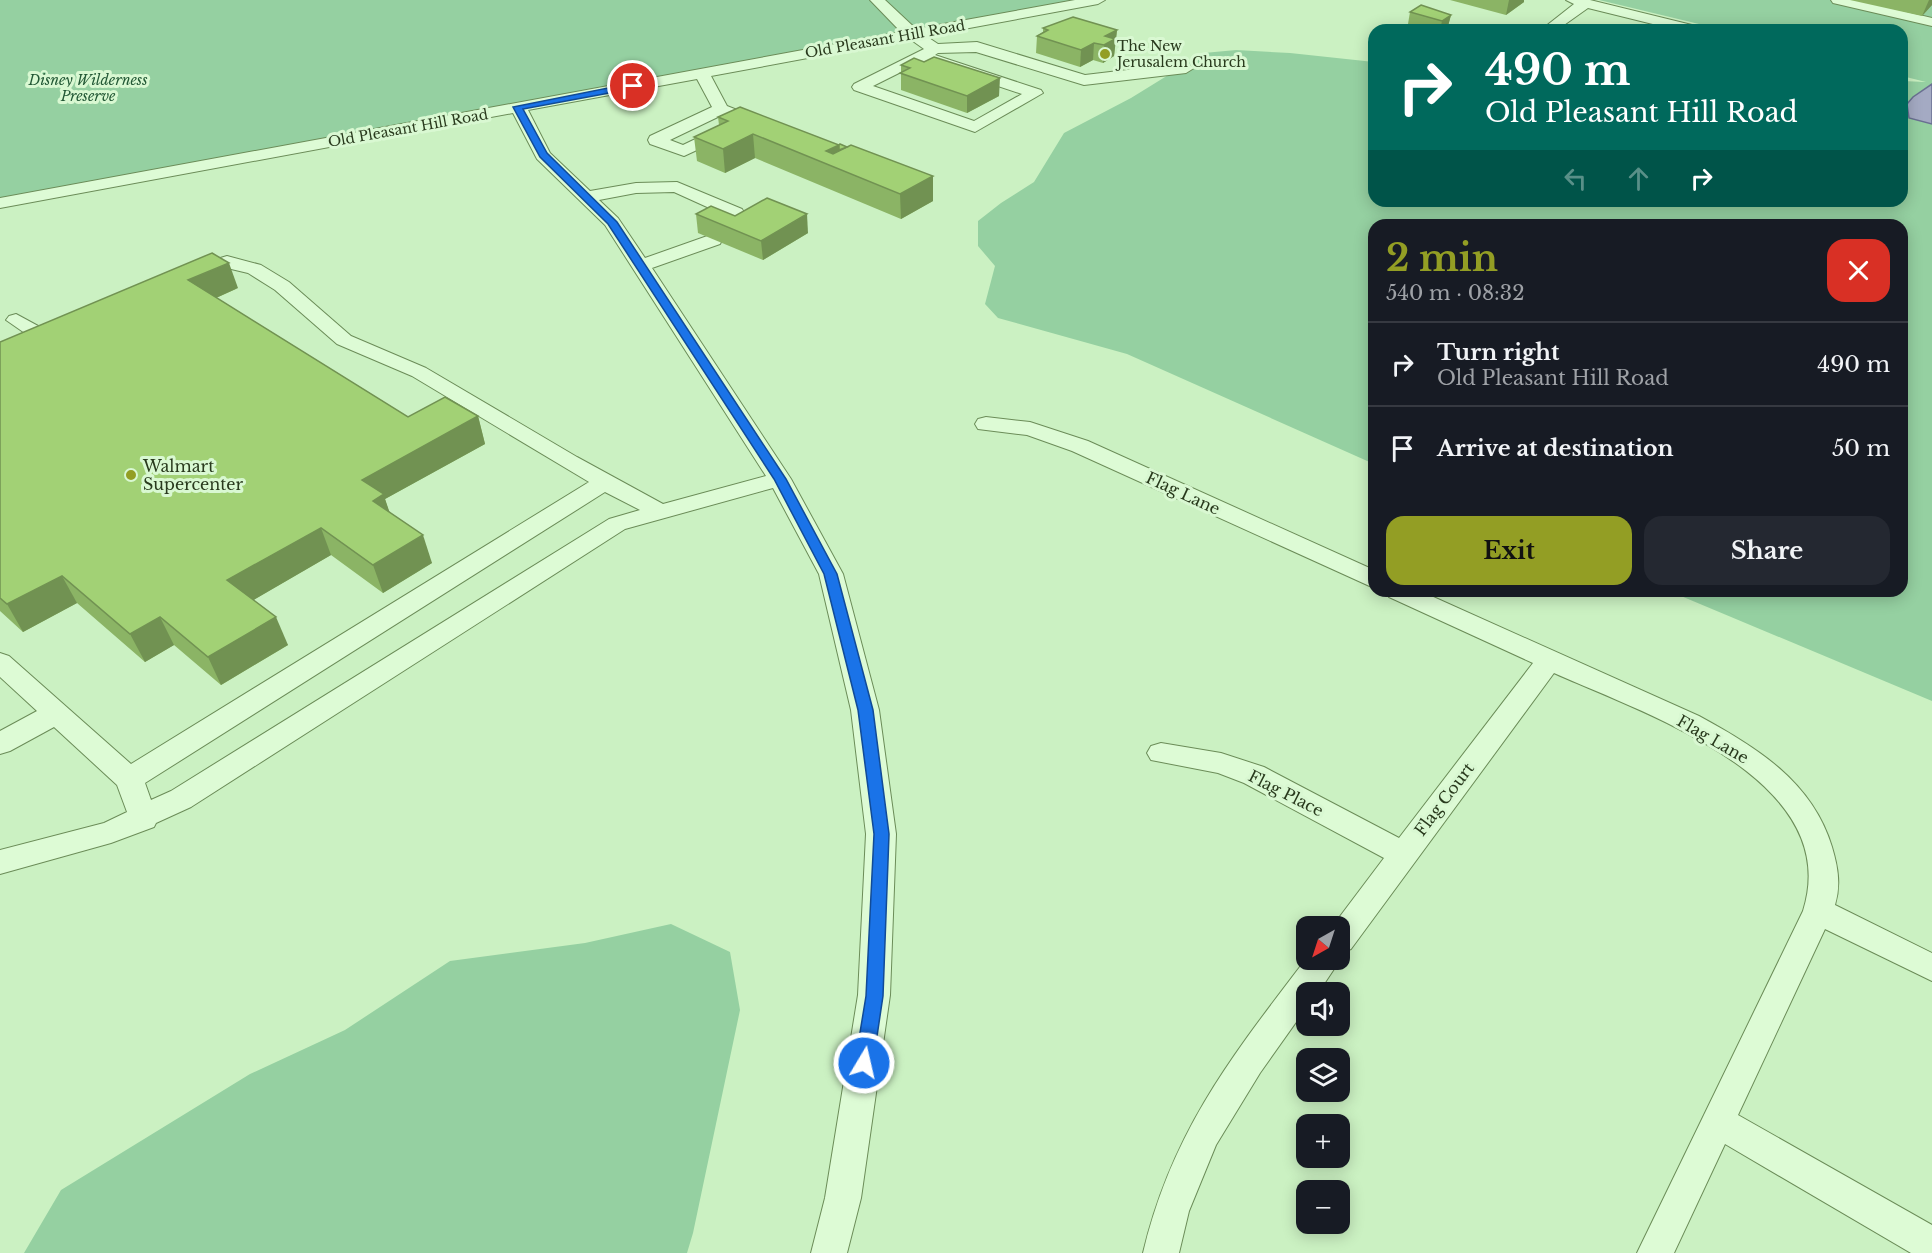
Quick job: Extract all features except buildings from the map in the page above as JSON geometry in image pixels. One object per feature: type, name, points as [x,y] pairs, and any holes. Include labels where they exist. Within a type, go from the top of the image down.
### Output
[{"type":"street","points":[[877,0],[928,52],[1035,93],[975,127],[860,87],[928,52],[977,47],[1084,80],[1186,68]]},
{"type":"street","name":"Old Pleasant Hill Road","points":[[0,202],[1098,0]]},
{"type":"street","points":[[1838,0],[1932,21]]},
{"type":"street","points":[[1554,24],[1579,1],[1626,13],[1650,24]]},
{"type":"street","points":[[1611,24],[1626,13]]},
{"type":"street","points":[[702,73],[721,109]]},
{"type":"street","points":[[518,107],[543,155],[612,222],[780,479],[831,574],[865,710],[881,834],[874,996],[843,1198],[829,1253]]},
{"type":"street","points":[[585,196],[636,188],[676,187],[735,213],[736,219],[721,235],[641,266]]},
{"type":"street","points":[[176,278],[222,263],[236,262],[263,273],[281,284],[323,324],[346,341],[380,358],[416,370],[605,482],[661,512]]},
{"type":"street","points":[[0,356],[52,333],[5,319]]},
{"type":"street","name":"Flag Lane","points":[[986,424],[1030,429],[1063,439],[1368,577]]},
{"type":"street","points":[[0,862],[111,832],[144,819],[181,799],[617,524],[780,479]]},
{"type":"street","points":[[129,779],[605,482]]},
{"type":"street","name":"Flag Lane","points":[[1411,597],[1713,735],[1766,771],[1799,808],[1813,829],[1821,850],[1824,889],[1818,911],[1655,1253]]},
{"type":"street","name":"Flag Court","points":[[1350,926],[1549,660]]},
{"type":"street","points":[[5,674],[56,713],[129,779],[144,819]]},
{"type":"street","points":[[0,744],[56,713]]},
{"type":"street","name":"Flag Place","points":[[1161,753],[1221,763],[1254,775],[1403,854]]},
{"type":"street","points":[[1818,911],[1932,968]]},
{"type":"street","points":[[1161,1253],[1179,1184],[1208,1125],[1247,1064],[1317,970]]},
{"type":"street","points":[[1718,1122],[1932,1245]]},
{"type":"green space","name":"Disney Wilderness Preserve","points":[[0,0],[1080,0],[0,199]]},
{"type":"green space","points":[[1599,0],[1932,0],[1932,84],[1913,97],[1909,118],[1932,124],[1932,701],[1683,597],[1908,597],[1908,219],[1368,219],[1368,461],[1127,354],[998,318],[985,304],[995,266],[978,246],[978,221],[1034,182],[1064,133],[1131,98],[1204,53],[1236,50],[1368,61],[1368,207],[1908,207],[1908,81],[1926,82],[1908,78],[1908,24],[1699,24]]},
{"type":"green space","points":[[671,924],[730,952],[740,1010],[687,1253],[24,1253],[61,1190],[250,1074],[345,1030],[450,961],[585,943]]},
{"type":"water","points":[[1932,84],[1932,124],[1909,118],[1908,103]]},
{"type":"place","name":"The New Jerusalem Church","points":[[1105,54]]},
{"type":"place","name":"Walmart Supercenter","points":[[131,475]]},
{"type":"route","points":[[633,86],[518,107],[543,155],[612,222],[780,479],[831,574],[865,710],[881,834],[874,996],[864,1063]]}]
